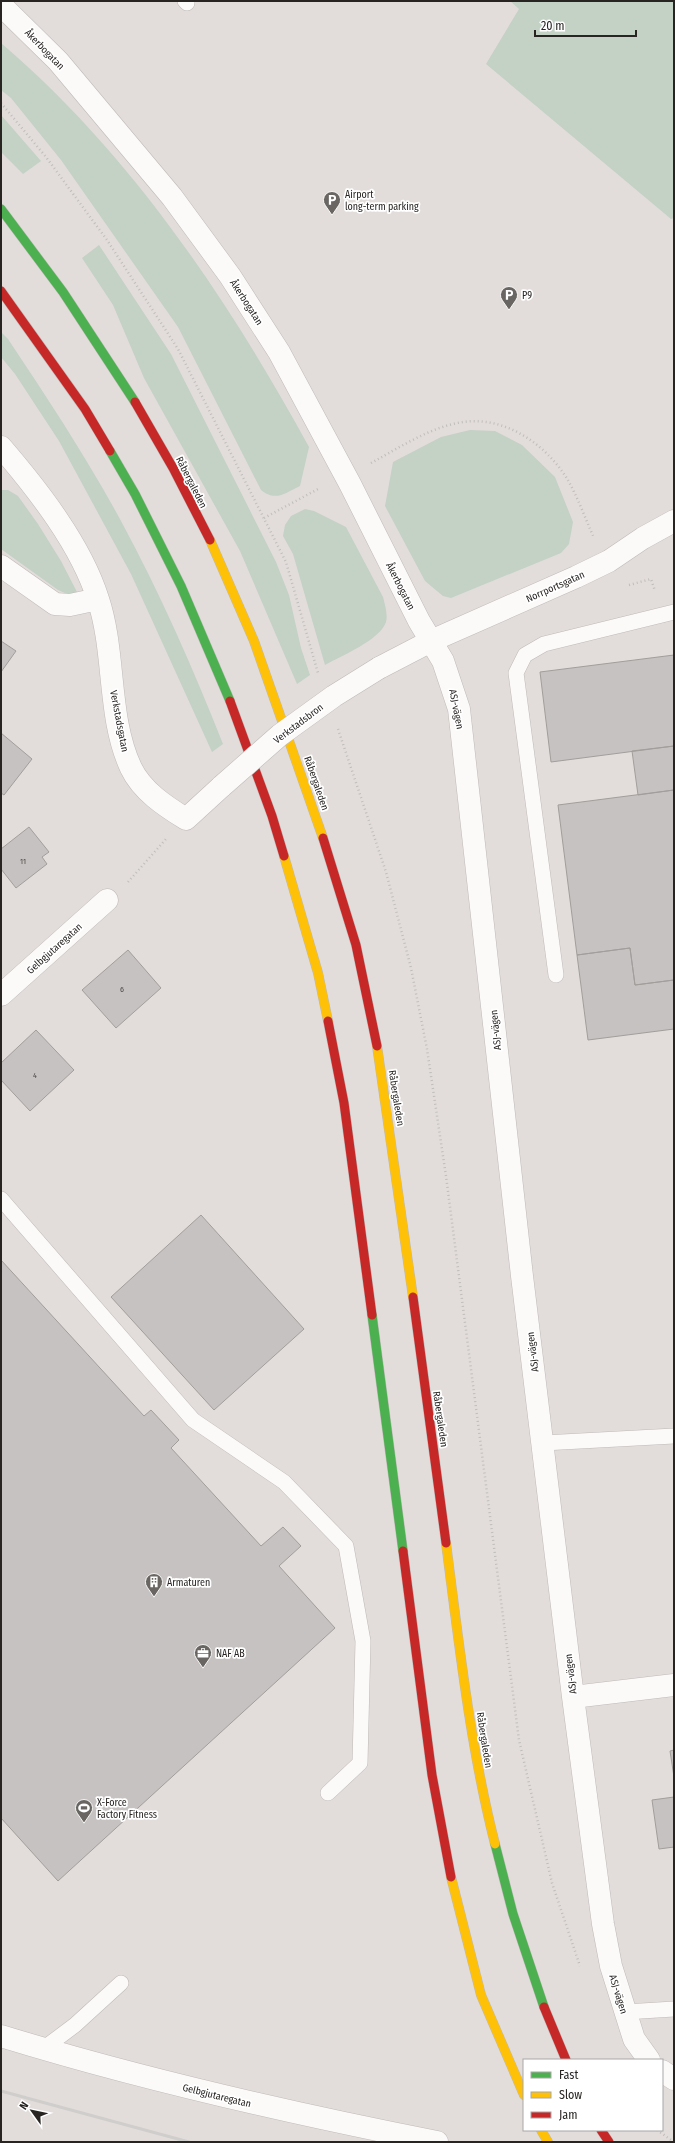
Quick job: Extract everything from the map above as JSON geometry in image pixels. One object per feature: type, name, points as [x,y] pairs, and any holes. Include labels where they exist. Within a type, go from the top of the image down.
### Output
[{"type":"main road","name":"Råbergaleden","points":[[1,210],[64,292],[125,386],[173,467],[221,562],[266,670],[344,895],[362,970],[385,1089],[462,1668],[478,1766],[499,1866],[532,1976],[566,2059]]},
{"type":"main road","points":[[1,291],[85,409],[135,494],[181,586],[229,698],[272,816],[318,973],[344,1103],[432,1775],[452,1885],[481,1995],[523,2093]]},
{"type":"main road","points":[[542,2131],[548,2142]]},
{"type":"main road","points":[[602,2131],[609,2142]]},
{"type":"street","name":"Åkerbogatan","points":[[1,5],[58,61],[172,197],[230,276],[280,352],[431,641]]},
{"type":"street","name":"Verkstadsgatan","points":[[1,448],[38,491],[84,566],[98,599],[109,642],[119,725],[125,750],[132,769],[148,791],[163,804],[186,819]]},
{"type":"street","name":"Norrportsgatan","points":[[431,641],[609,561],[643,538],[674,521]]},
{"type":"street","points":[[1,566],[55,604],[70,605],[98,599]]},
{"type":"street","name":"Verkstadsbron","points":[[186,819],[280,735],[334,696],[379,668],[431,641]]},
{"type":"street","name":"ASJ-vägen","points":[[431,641],[446,666],[459,710],[573,1697],[603,1924],[611,1966],[634,2039],[648,2059]]},
{"type":"street","name":"Gelbgjutaregatan","points":[[1,995],[107,900]]},
{"type":"street","points":[[573,1697],[674,1685]]},
{"type":"street","name":"Gelbgjutaregatan","points":[[1,2036],[43,2049],[220,2096],[300,2115],[436,2142]]},
{"type":"street","points":[[663,2072],[674,2079]]},
{"type":"lane","points":[[556,975],[516,673],[525,655],[544,644],[674,612]]},
{"type":"lane","points":[[1,1199],[193,1420],[284,1482],[346,1546],[363,1641],[360,1763],[328,1793]]},
{"type":"lane","points":[[543,1443],[674,1436]]},
{"type":"lane","points":[[43,2049],[75,2025],[121,1983]]},
{"type":"lane","points":[[625,2012],[674,2009]]},
{"type":"path","points":[[367,465],[433,431],[454,423],[476,422],[500,424],[538,445],[553,460],[566,478],[596,543],[609,561]]},
{"type":"path","points":[[264,518],[326,485]]},
{"type":"path","points":[[107,900],[134,878],[157,850],[186,819]]},
{"type":"path","points":[[658,2131],[674,2142]]},
{"type":"shaded area","points":[[510,1],[674,1],[674,218],[671,219],[486,64],[519,9]]},
{"type":"shaded area","points":[[1,43],[48,86],[92,132],[134,180],[210,283],[245,337],[309,447],[300,486],[285,494],[276,496],[266,494],[261,490],[178,327],[61,160],[11,98],[1,90]]},
{"type":"shaded area","points":[[1,115],[41,161],[23,174],[1,152]]},
{"type":"shaded area","points":[[99,245],[171,354],[276,562],[289,595],[301,648],[310,675],[297,684],[240,551],[144,378],[113,305],[82,258]]},
{"type":"shaded area","points":[[1,332],[8,339],[81,452],[121,521],[163,603],[223,744],[212,752],[131,574],[59,441],[15,374],[1,357]]},
{"type":"shaded area","points":[[470,430],[495,431],[522,445],[555,477],[573,522],[569,544],[561,553],[451,598],[443,596],[425,581],[385,506],[393,462],[441,437]]},
{"type":"shaded area","points":[[1,490],[8,490],[18,496],[38,524],[61,561],[78,594],[67,594],[58,590],[1,549]]},
{"type":"shaded area","points":[[305,509],[314,511],[346,527],[383,597],[387,619],[382,629],[368,641],[325,665],[293,554],[283,536],[285,525],[291,516]]},
{"type":"building","points":[[1,641],[16,651],[1,672]]},
{"type":"building","points":[[674,655],[674,746],[551,762],[540,672]]},
{"type":"building","points":[[1,733],[32,759],[4,795],[1,793]]},
{"type":"building","points":[[674,746],[674,790],[638,795],[632,751]]},
{"type":"building","points":[[674,790],[674,980],[635,985],[630,948],[577,955],[558,805]]},
{"type":"building","points":[[29,827],[49,852],[42,857],[47,864],[16,888],[1,869],[1,849]]},
{"type":"building","points":[[630,948],[635,985],[674,980],[674,1029],[588,1040],[577,955]]},
{"type":"building","points":[[128,950],[161,988],[116,1028],[82,990]]},
{"type":"building","points":[[36,1030],[74,1070],[30,1111],[1,1080],[1,1063]]},
{"type":"building","points":[[201,1215],[304,1329],[214,1410],[111,1297]]},
{"type":"building","name":"Armaturen","points":[[1,1260],[144,1416],[151,1410],[179,1440],[171,1448],[261,1546],[283,1527],[301,1546],[279,1566],[335,1628],[58,1881],[1,1818]]},
{"type":"building","points":[[674,1750],[674,1777],[670,1751]]},
{"type":"building","points":[[674,1797],[674,1847],[659,1849],[652,1800]]},
{"type":"railway","points":[[1,2091],[189,2142]]},
{"type":"traffic: fast","points":[[1,209],[63,292],[135,402]]},
{"type":"traffic: fast","points":[[110,451],[135,494],[181,586],[230,701]]},
{"type":"traffic: fast","points":[[372,1315],[403,1551]]},
{"type":"traffic: fast","points":[[495,1844],[513,1914],[544,2007]]},
{"type":"traffic: slow","points":[[210,540],[254,641],[323,838]]},
{"type":"traffic: slow","points":[[284,856],[318,973],[328,1021]]},
{"type":"traffic: slow","points":[[377,1046],[413,1297]]},
{"type":"traffic: slow","points":[[446,1543],[472,1732],[486,1807],[495,1844]]},
{"type":"traffic: slow","points":[[451,1877],[481,1995],[523,2093]]},
{"type":"traffic: slow","points":[[542,2131],[548,2142]]},
{"type":"traffic: jam","points":[[1,291],[85,409],[110,451]]},
{"type":"traffic: jam","points":[[135,402],[173,468],[210,540]]},
{"type":"traffic: jam","points":[[230,701],[272,816],[284,856]]},
{"type":"traffic: jam","points":[[323,838],[356,945],[377,1046]]},
{"type":"traffic: jam","points":[[328,1021],[344,1103],[372,1315]]},
{"type":"traffic: jam","points":[[413,1297],[446,1543]]},
{"type":"traffic: jam","points":[[403,1551],[432,1775],[451,1877]]},
{"type":"traffic: jam","points":[[544,2007],[566,2059]]},
{"type":"traffic: jam","points":[[602,2131],[609,2142]]},
{"type":"place","name":"Airport long-term parking","points":[[332,215]]},
{"type":"place","name":"P9","points":[[509,310]]},
{"type":"place","name":"Armaturen","points":[[154,1597]]},
{"type":"place","name":"NAF AB","points":[[203,1668]]},
{"type":"place","name":"X-Force Factory Fitness","points":[[84,1823]]}]
